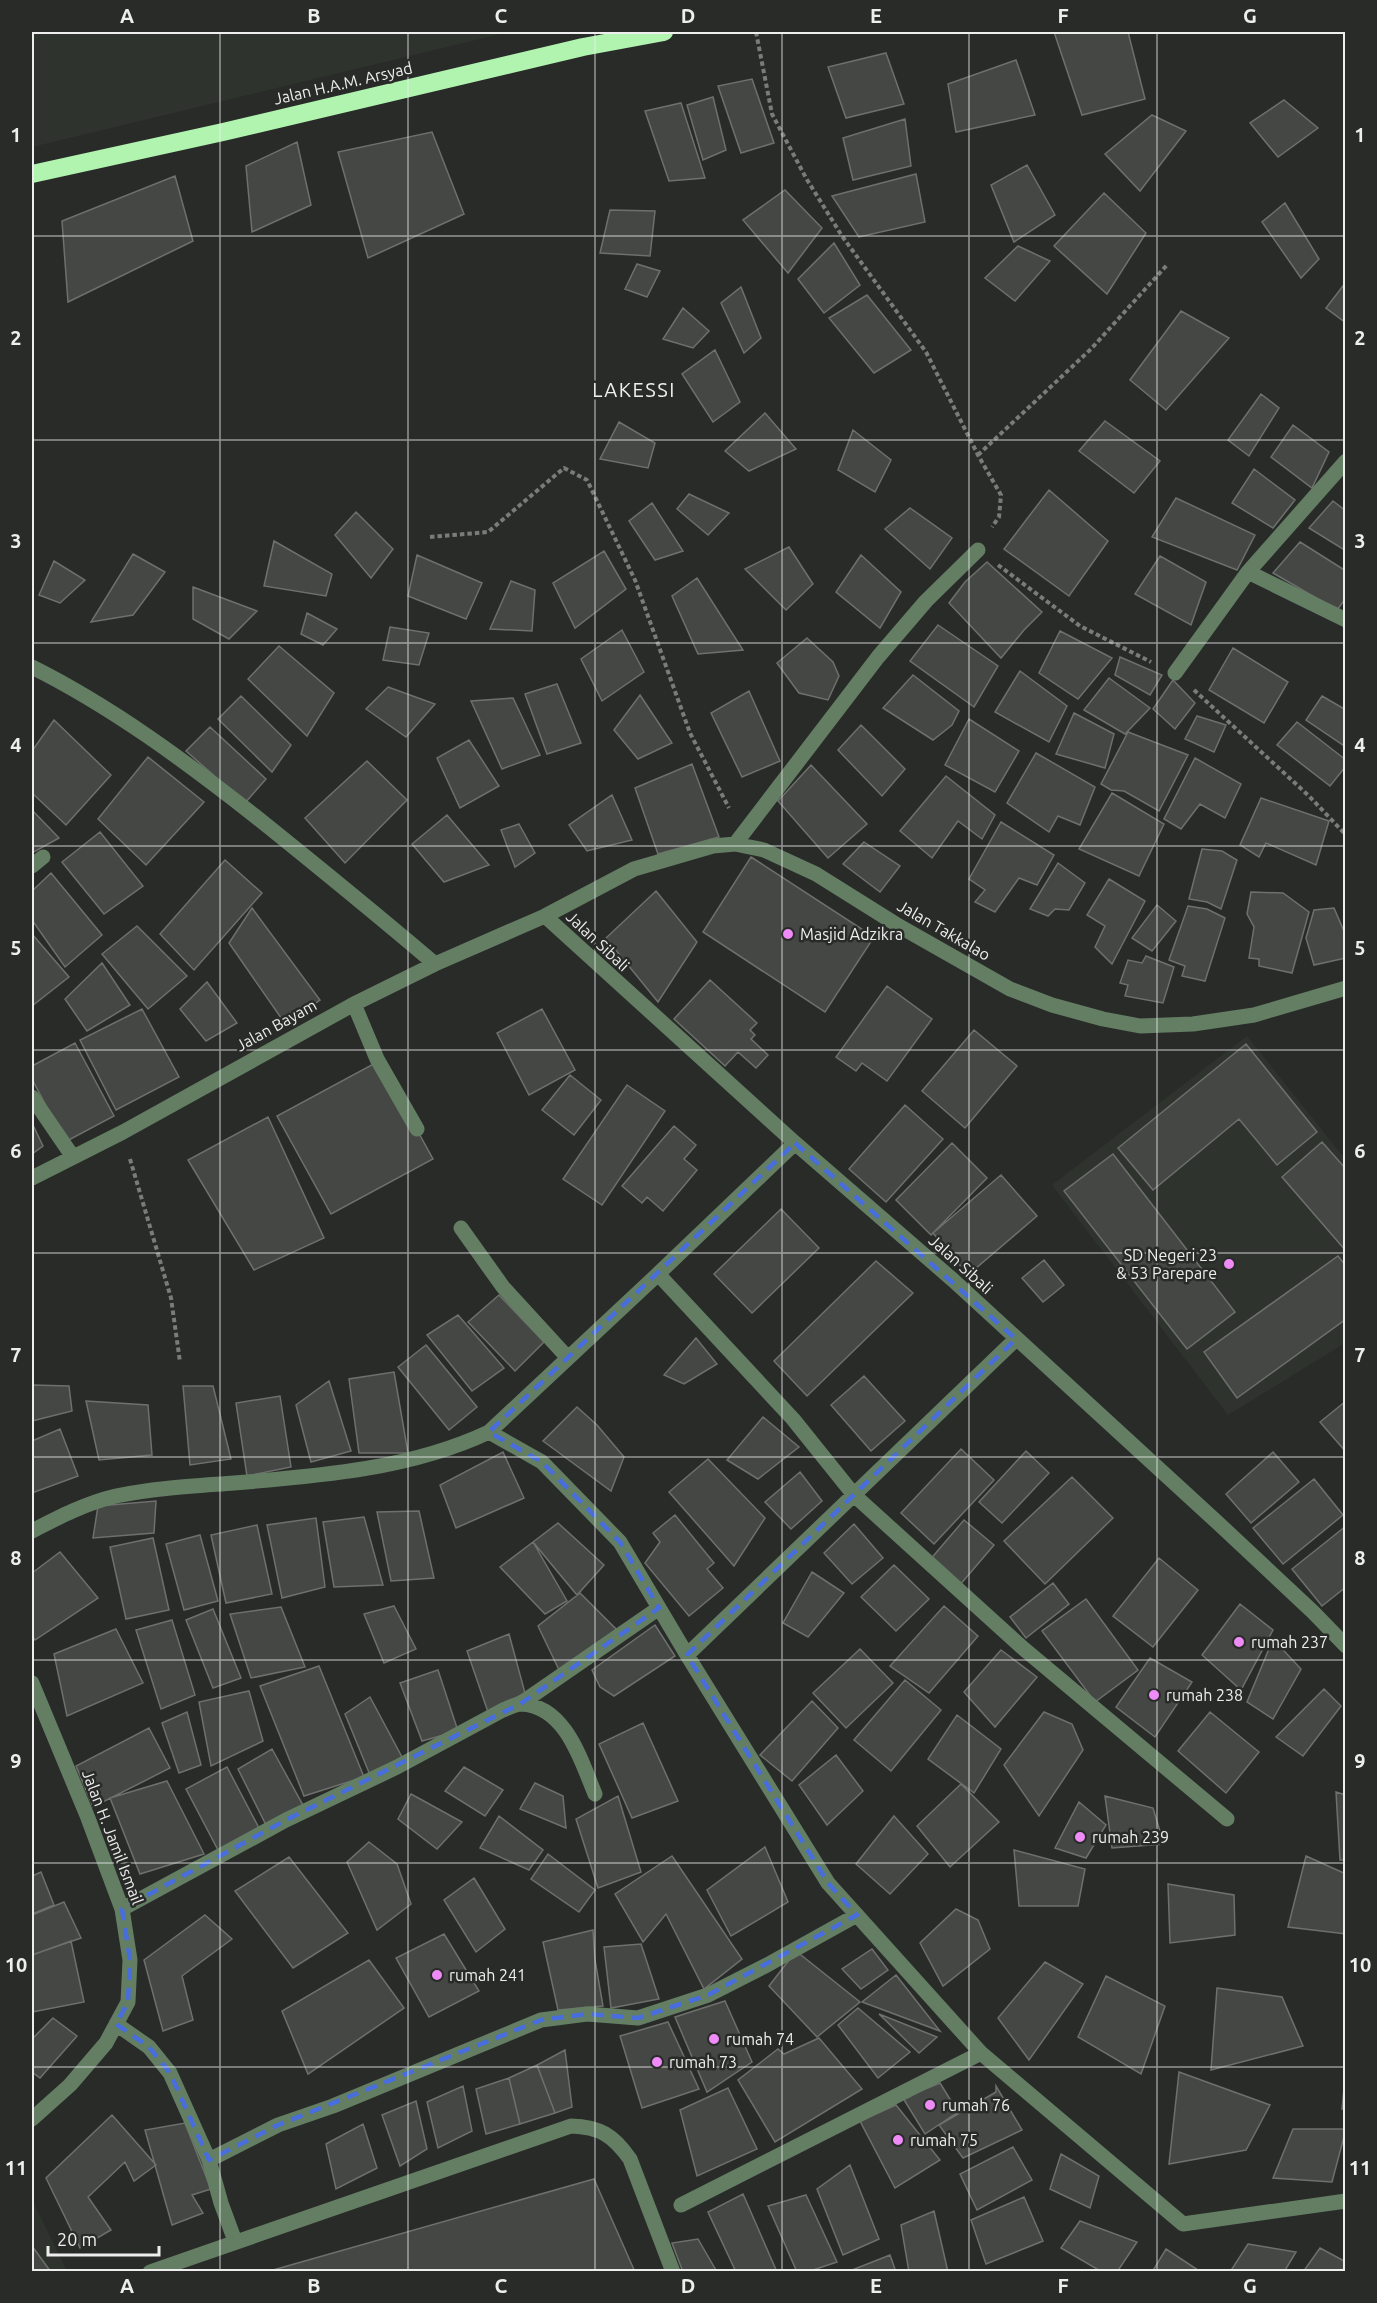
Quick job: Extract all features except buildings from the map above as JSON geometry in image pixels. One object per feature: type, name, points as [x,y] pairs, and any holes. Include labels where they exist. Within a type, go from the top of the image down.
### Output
[{"type":"highway","name":"Jalan H.A.M. Arsyad","points":[[32,174],[223,132],[583,47],[663,32]]},
{"type":"street","points":[[1175,674],[1248,572],[1346,461]]},
{"type":"street","points":[[739,838],[878,657],[926,601],[978,550]]},
{"type":"street","points":[[1248,572],[1346,621]]},
{"type":"street","points":[[32,667],[89,698],[174,754],[334,878],[435,964]]},
{"type":"street","name":"Jalan Takkalao","points":[[545,916],[634,869],[739,838],[816,874],[899,926],[1010,989],[1052,1005],[1103,1019],[1140,1026],[1193,1024],[1254,1015],[1346,988]]},
{"type":"street","name":"Jalan Bayam","points":[[32,1178],[123,1132],[354,1004],[435,964],[545,916]]},
{"type":"street","name":"Jalan Sibali","points":[[545,916],[795,1143],[953,1280],[1235,1539],[1346,1646]]},
{"type":"street","points":[[354,1004],[377,1059],[417,1129]]},
{"type":"street","points":[[32,1097],[73,1157]]},
{"type":"street","points":[[32,1531],[75,1510],[115,1496],[169,1488],[303,1477],[392,1463],[459,1446],[489,1432],[795,1143]]},
{"type":"street","points":[[461,1228],[503,1287],[568,1358]]},
{"type":"street","points":[[658,1274],[793,1419],[854,1495],[1024,1649],[1227,1819]]},
{"type":"street","points":[[687,1655],[1016,1339]]},
{"type":"street","points":[[489,1432],[542,1462],[620,1542],[828,1883],[981,2053],[1183,2224],[1346,2201]]},
{"type":"street","points":[[122,1910],[286,1820],[397,1767],[503,1710],[520,1704],[659,1608]]},
{"type":"street","name":"Jalan H. Jamil Ismail","points":[[32,1683],[88,1818],[122,1910],[130,1960],[128,2002],[106,2043],[70,2085],[32,2119]]},
{"type":"street","points":[[520,1704],[541,1710],[560,1723],[572,1742],[595,1794]]},
{"type":"street","points":[[209,2160],[278,2125],[333,2106],[541,2020],[587,2014],[638,2018],[708,1995],[857,1916]]},
{"type":"street","points":[[116,2024],[149,2047],[170,2073],[209,2160],[221,2204],[235,2241]]},
{"type":"street","points":[[681,2205],[981,2053]]},
{"type":"street","points":[[150,2271],[571,2126],[594,2127],[620,2144],[630,2159],[673,2271]]},
{"type":"path","points":[[756,32],[772,114],[806,178],[842,236],[926,352],[1001,495],[999,517],[978,550]]},
{"type":"path","points":[[978,455],[1091,349],[1167,265]]},
{"type":"path","points":[[430,537],[488,532],[564,468],[587,480],[635,580],[690,733],[739,838]]},
{"type":"path","points":[[123,1132],[171,1298],[180,1362]]},
{"type":"highlighted area","points":[[795,1143],[1016,1339],[687,1655],[828,1883],[857,1915],[708,1995],[638,2018],[587,2014],[541,2020],[278,2125],[209,2160],[170,2073],[149,2047],[116,2024],[128,2002],[130,1960],[122,1909],[286,1820],[520,1704],[659,1608],[620,1542],[542,1462],[489,1432]]},
{"type":"shaded area","points":[[32,32],[509,32],[32,147]]},
{"type":"shaded area","name":"SD Negeri 23 & 53 Parepare","points":[[1247,1036],[1345,1159],[1345,1343],[1228,1415],[1052,1185]]},
{"type":"shaded area","points":[[32,2200],[67,2271],[32,2271]]},
{"type":"place","name":"Masjid Adzikra","points":[[788,934]]},
{"type":"place","name":"SD Negeri 23 & 53 Parepare","points":[[1229,1264]]},
{"type":"place","name":"rumah 237","points":[[1239,1642]]},
{"type":"place","name":"rumah 238","points":[[1154,1695]]},
{"type":"place","name":"rumah 239","points":[[1080,1837]]},
{"type":"place","name":"rumah 241","points":[[437,1975]]},
{"type":"place","name":"rumah 74","points":[[714,2039]]},
{"type":"place","name":"rumah 73","points":[[657,2062]]},
{"type":"place","name":"rumah 76","points":[[930,2105]]},
{"type":"place","name":"rumah 75","points":[[898,2140]]},
{"type":"district","name":"LAKESSI","points":[[634,389]]}]
